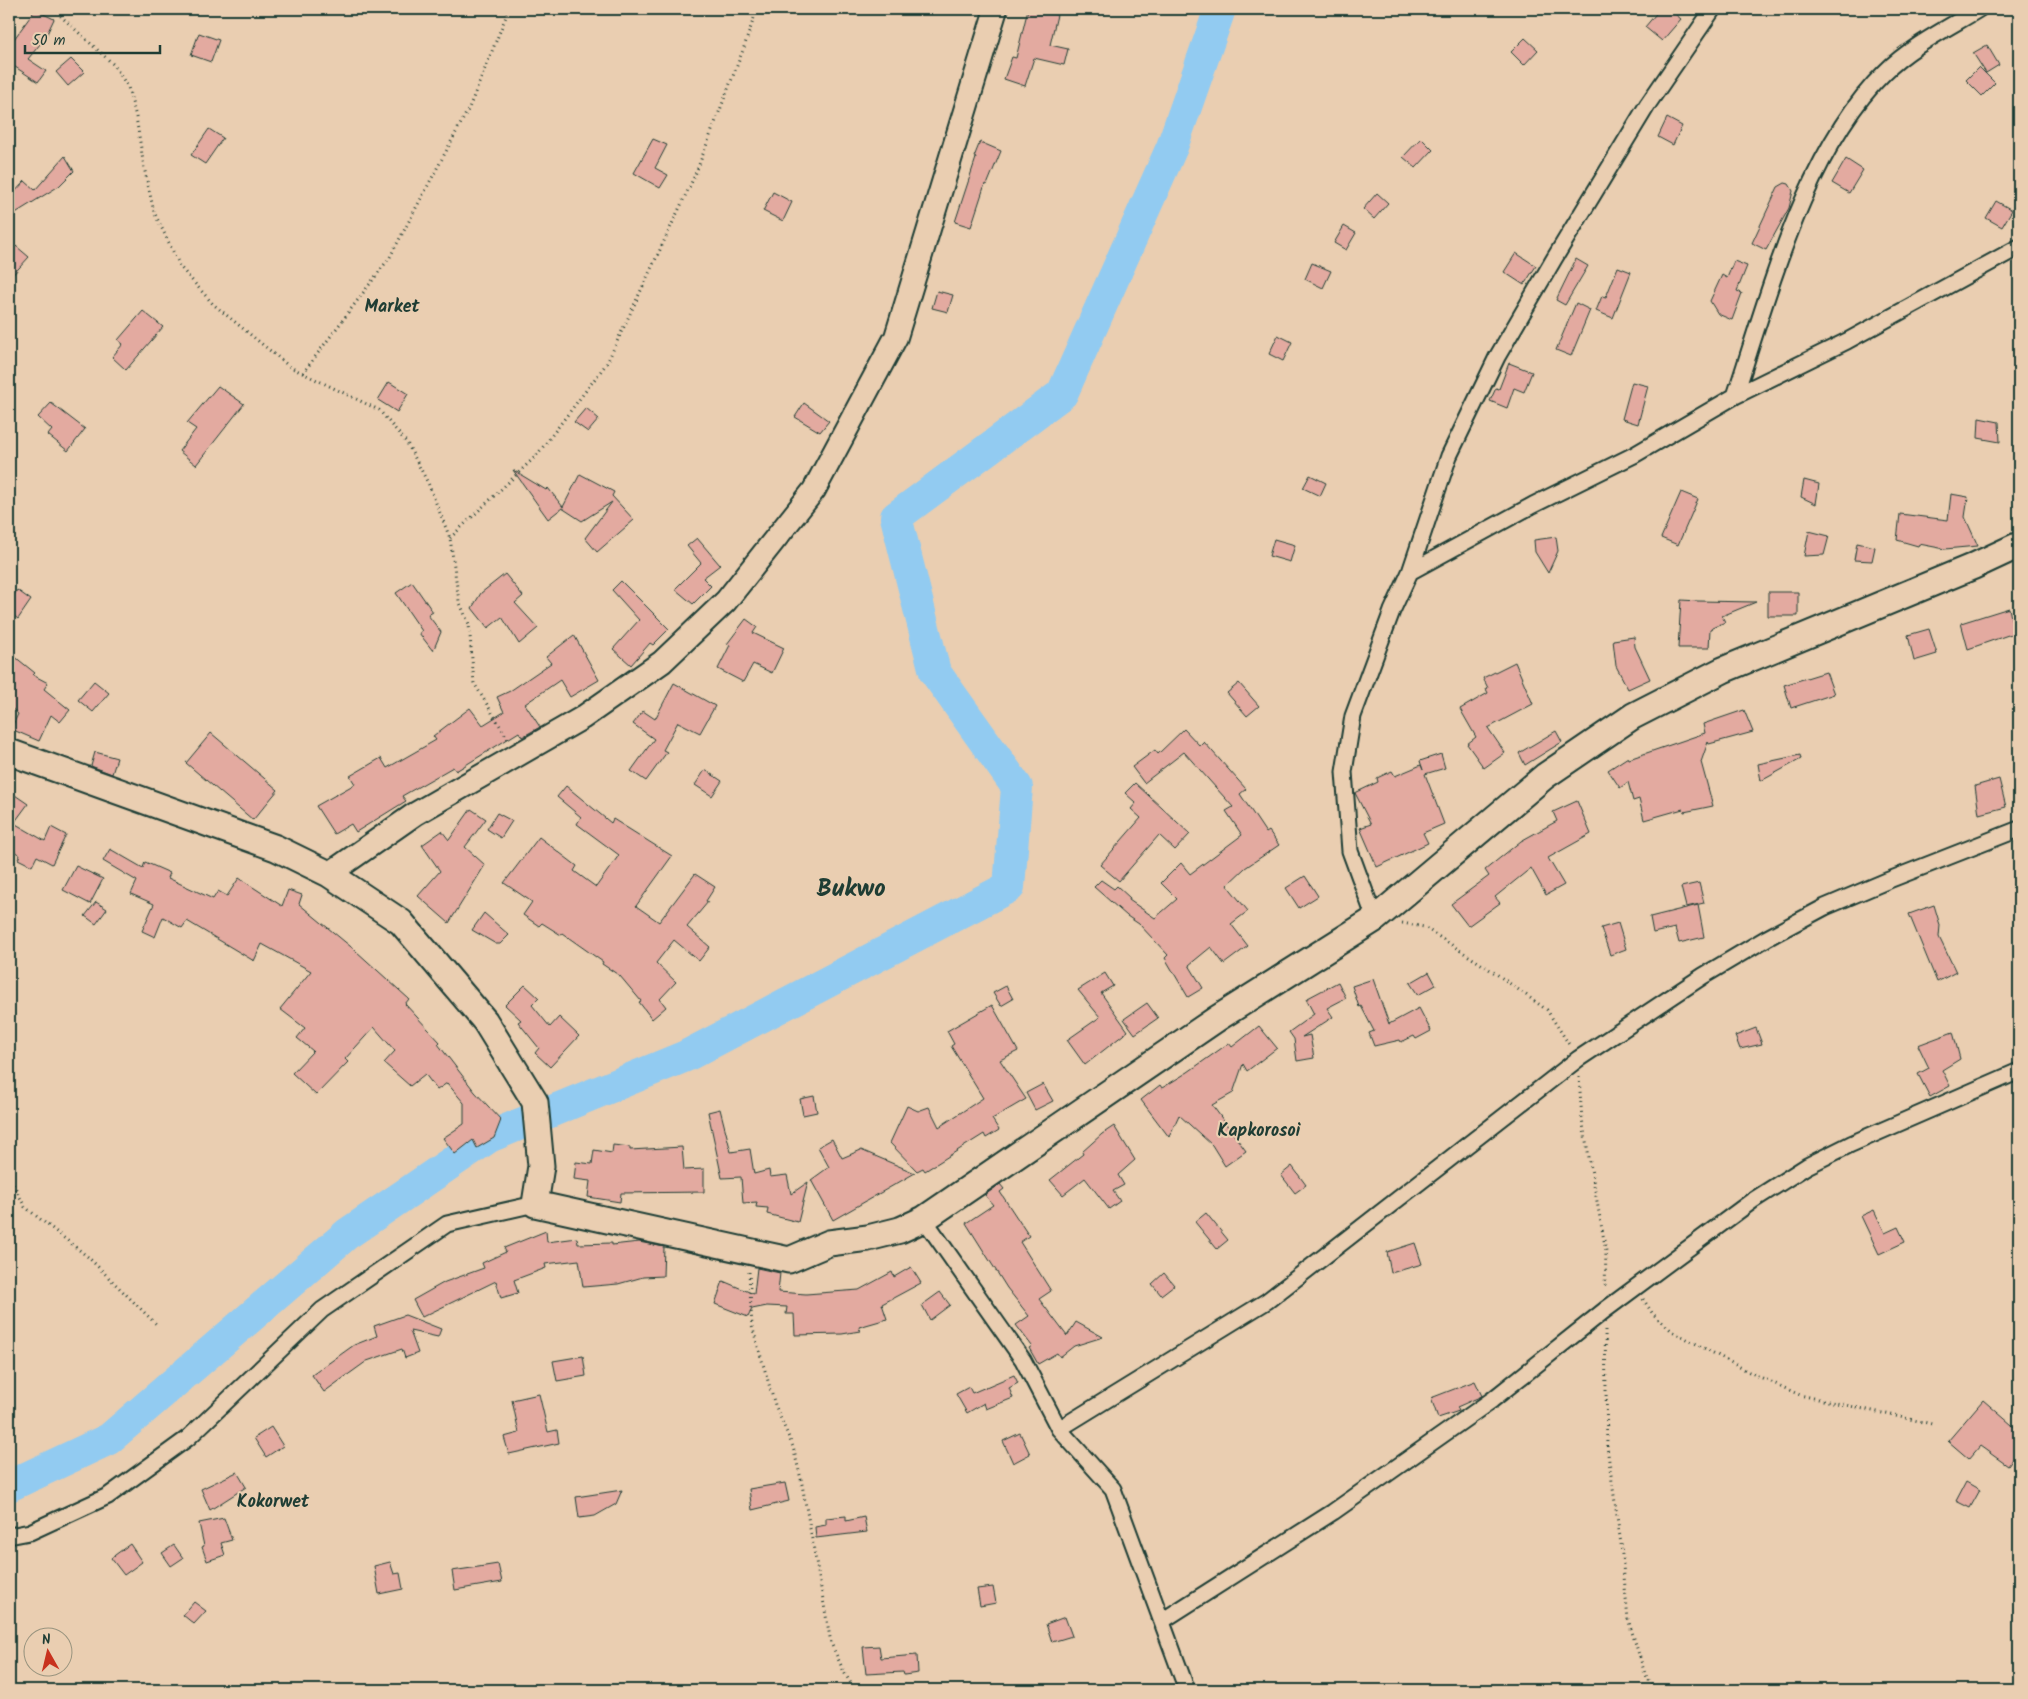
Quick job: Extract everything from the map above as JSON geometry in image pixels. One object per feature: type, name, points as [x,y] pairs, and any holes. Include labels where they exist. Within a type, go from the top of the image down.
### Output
[{"type":"main road","points":[[329,874],[416,814],[518,757],[582,718],[662,662],[726,601],[814,490],[896,337],[996,9]]},
{"type":"main road","points":[[9,752],[276,848],[329,874],[401,922],[485,1021],[535,1102],[541,1166],[535,1204],[789,1260],[830,1243],[868,1238],[900,1230],[924,1219],[1218,1018],[1375,919],[1545,776],[1632,716],[1723,670],[1974,566],[2019,545]]},
{"type":"street","points":[[1375,919],[1350,851],[1344,772],[1353,716],[1392,610],[1410,572],[1448,456],[1498,357],[1648,104],[1713,9]]},
{"type":"street","points":[[1735,396],[1790,233],[1832,140],[1857,102],[1886,70],[1924,42],[1980,9]]},
{"type":"street","points":[[1410,572],[1532,505],[1634,455],[1735,396],[1847,341],[2019,247]]},
{"type":"street","points":[[1059,1429],[1268,1301],[1578,1059],[1672,996],[1775,933],[1825,908],[1889,880],[2019,829]]},
{"type":"street","points":[[1162,1620],[1341,1506],[1492,1400],[1605,1310],[1752,1200],[1807,1166],[1851,1144],[2019,1072]]},
{"type":"street","points":[[9,1536],[30,1532],[108,1496],[188,1438],[322,1310],[447,1224],[535,1204]]},
{"type":"street","points":[[924,1219],[1022,1360],[1059,1429],[1114,1489],[1187,1690]]},
{"type":"path","points":[[53,9],[81,31],[114,64],[128,87],[136,117],[154,212],[181,268],[213,304],[290,367],[379,410],[407,443],[428,484],[450,538],[460,600],[469,624],[474,683],[518,757]]},
{"type":"path","points":[[303,373],[390,257],[469,108],[509,9]]},
{"type":"path","points":[[450,538],[536,456],[607,363],[694,175],[744,50],[757,9]]},
{"type":"path","points":[[1375,919],[1424,927],[1495,973],[1547,1010],[1578,1059],[1582,1118],[1606,1251],[1607,1447],[1621,1544],[1628,1619],[1645,1674],[1655,1690]]},
{"type":"path","points":[[9,1175],[25,1208],[88,1256],[156,1324]]},
{"type":"path","points":[[746,1249],[750,1275],[752,1326],[775,1405],[793,1447],[801,1480],[831,1643],[844,1672],[855,1690]]},
{"type":"path","points":[[1636,1288],[1653,1314],[1672,1331],[1749,1372],[1800,1394],[1932,1424]]},
{"type":"building","points":[[1028,9],[1057,15],[1050,45],[1068,49],[1064,65],[1034,58],[1025,86],[1004,79],[1012,57],[1016,58]]},
{"type":"building","points":[[1660,9],[1669,9],[1681,19],[1662,41],[1645,27]]},
{"type":"building","points":[[35,10],[54,19],[45,38],[28,59],[46,71],[38,82],[9,63],[9,46]]},
{"type":"building","points":[[199,33],[219,40],[211,62],[191,55]]},
{"type":"building","points":[[1525,38],[1538,50],[1524,65],[1511,52]]},
{"type":"building","points":[[1987,45],[1999,65],[1986,73],[1973,53]]},
{"type":"building","points":[[71,59],[84,72],[68,86],[56,72]]},
{"type":"building","points":[[1979,67],[1995,83],[1982,96],[1966,80]]},
{"type":"building","points":[[1667,118],[1682,126],[1673,145],[1658,137]]},
{"type":"building","points":[[209,129],[223,138],[205,164],[191,155]]},
{"type":"building","points":[[1421,138],[1433,150],[1416,168],[1403,157]]},
{"type":"building","points":[[653,139],[667,145],[655,168],[668,175],[660,188],[634,173]]},
{"type":"building","points":[[980,142],[1001,151],[987,185],[985,184],[971,227],[955,222]]},
{"type":"building","points":[[65,156],[74,171],[59,186],[9,217],[9,198],[25,181],[35,190]]},
{"type":"building","points":[[1846,159],[1863,170],[1849,193],[1832,183]]},
{"type":"building","points":[[1785,183],[1789,184],[1793,191],[1789,208],[1766,250],[1752,243],[1778,187]]},
{"type":"building","points":[[773,192],[792,202],[783,221],[763,211]]},
{"type":"building","points":[[1377,193],[1388,203],[1374,219],[1363,209]]},
{"type":"building","points":[[1996,201],[2012,210],[2002,227],[1986,218]]},
{"type":"building","points":[[1344,226],[1356,233],[1346,250],[1334,243]]},
{"type":"building","points":[[16,246],[29,257],[9,279],[9,254]]},
{"type":"building","points":[[1516,253],[1536,266],[1524,285],[1504,272]]},
{"type":"building","points":[[1576,259],[1588,266],[1565,305],[1556,300]]},
{"type":"building","points":[[1734,261],[1747,266],[1737,291],[1742,293],[1732,320],[1718,314],[1710,301],[1722,275],[1727,278]]},
{"type":"building","points":[[1312,263],[1331,271],[1323,288],[1305,279]]},
{"type":"building","points":[[1618,267],[1631,272],[1613,318],[1596,311],[1602,296],[1606,297]]},
{"type":"building","points":[[937,291],[953,295],[948,312],[932,308]]},
{"type":"building","points":[[1576,303],[1590,310],[1571,356],[1556,350]]},
{"type":"building","points":[[143,311],[163,327],[126,370],[112,357],[123,344],[118,340]]},
{"type":"building","points":[[1278,335],[1292,342],[1283,361],[1269,354]]},
{"type":"building","points":[[1509,363],[1532,372],[1524,392],[1514,388],[1507,408],[1490,401],[1496,388],[1499,389]]},
{"type":"building","points":[[389,382],[408,394],[397,412],[378,400]]},
{"type":"building","points":[[1632,382],[1648,386],[1638,424],[1622,419]]},
{"type":"building","points":[[218,386],[244,404],[196,465],[179,451],[196,429],[187,423]]},
{"type":"building","points":[[51,403],[85,429],[68,451],[48,435],[52,430],[38,417]]},
{"type":"building","points":[[804,403],[829,421],[820,432],[795,417]]},
{"type":"building","points":[[586,408],[599,419],[588,432],[574,422]]},
{"type":"building","points":[[1979,418],[1999,422],[2000,442],[1978,438]]},
{"type":"building","points":[[513,470],[546,490],[548,488],[563,507],[580,474],[614,492],[612,496],[634,520],[597,552],[585,538],[612,502],[582,521],[562,508],[548,519]]},
{"type":"building","points":[[1310,475],[1326,483],[1320,496],[1303,488]]},
{"type":"building","points":[[1804,480],[1819,484],[1816,504],[1801,497]]},
{"type":"building","points":[[1681,492],[1698,499],[1678,545],[1661,538]]},
{"type":"building","points":[[1951,494],[1968,497],[1965,517],[1978,546],[1945,549],[1919,544],[1918,546],[1897,540],[1900,514],[1948,520]]},
{"type":"building","points":[[1809,531],[1829,536],[1824,555],[1804,556]]},
{"type":"building","points":[[1556,537],[1558,551],[1548,573],[1535,552],[1534,540]]},
{"type":"building","points":[[697,538],[720,565],[703,578],[711,586],[693,604],[675,589],[701,563],[687,546]]},
{"type":"building","points":[[1274,539],[1295,545],[1290,562],[1269,556]]},
{"type":"building","points":[[1857,543],[1875,547],[1872,561],[1854,560]]},
{"type":"building","points":[[505,574],[523,596],[515,603],[538,628],[519,644],[502,617],[488,628],[472,608],[481,593]]},
{"type":"building","points":[[621,581],[669,629],[653,645],[650,643],[631,665],[613,649],[639,620],[612,590]]},
{"type":"building","points":[[412,582],[433,612],[428,615],[441,632],[433,651],[419,633],[422,631],[396,593]]},
{"type":"building","points":[[17,590],[31,600],[18,619],[9,612],[9,603]]},
{"type":"building","points":[[1768,592],[1798,592],[1798,616],[1768,616]]},
{"type":"building","points":[[1681,600],[1756,602],[1722,616],[1725,622],[1710,629],[1709,648],[1678,648]]},
{"type":"building","points":[[2009,608],[2014,633],[1968,649],[1961,623]]},
{"type":"building","points":[[746,619],[757,627],[753,633],[784,648],[772,673],[753,664],[743,682],[718,669],[730,645],[727,644]]},
{"type":"building","points":[[1929,629],[1937,654],[1914,661],[1908,635]]},
{"type":"building","points":[[574,635],[599,680],[570,697],[560,680],[525,704],[540,727],[522,737],[519,732],[456,771],[453,767],[402,796],[406,801],[356,832],[351,824],[334,834],[316,806],[355,784],[350,776],[381,758],[387,768],[436,740],[433,736],[470,708],[483,725],[504,712],[497,697],[510,691],[551,663],[546,657]]},
{"type":"building","points":[[1634,637],[1635,647],[1650,679],[1628,689],[1616,666],[1613,640]]},
{"type":"building","points":[[9,652],[35,673],[33,675],[48,683],[44,689],[70,710],[60,722],[51,715],[39,741],[11,729],[18,714],[9,706]]},
{"type":"building","points":[[1515,662],[1533,704],[1488,728],[1505,753],[1484,768],[1467,744],[1476,737],[1460,709],[1488,693],[1486,689],[1488,688],[1483,678]]},
{"type":"building","points":[[1826,672],[1834,694],[1791,708],[1784,685]]},
{"type":"building","points":[[94,681],[109,693],[93,712],[78,700]]},
{"type":"building","points":[[674,683],[715,706],[700,733],[678,722],[663,750],[667,752],[646,781],[631,771],[654,739],[633,724],[643,711],[655,719]]},
{"type":"building","points":[[1239,683],[1259,706],[1247,716],[1227,693]]},
{"type":"building","points":[[1744,710],[1753,732],[1709,744],[1708,742],[1701,762],[1713,806],[1684,812],[1683,809],[1644,820],[1639,799],[1633,801],[1628,782],[1620,788],[1608,770],[1628,757],[1629,759],[1705,733],[1703,724]]},
{"type":"building","points":[[1184,729],[1200,746],[1204,742],[1246,789],[1240,794],[1266,833],[1269,831],[1279,845],[1245,868],[1227,885],[1248,911],[1231,924],[1248,946],[1224,964],[1211,947],[1189,965],[1203,988],[1188,997],[1165,958],[1168,955],[1139,924],[1094,887],[1101,880],[1114,889],[1117,886],[1130,898],[1129,900],[1155,918],[1177,899],[1161,883],[1181,863],[1190,874],[1242,835],[1226,811],[1233,807],[1184,752],[1144,783],[1132,767],[1155,750],[1158,754]]},
{"type":"building","points":[[1556,731],[1562,742],[1525,765],[1519,753]]},
{"type":"building","points":[[211,733],[278,790],[253,820],[186,763]]},
{"type":"building","points":[[95,752],[117,758],[112,774],[91,766]]},
{"type":"building","points":[[1441,754],[1445,768],[1425,774],[1444,824],[1423,833],[1428,843],[1377,867],[1360,828],[1371,824],[1355,793],[1378,782],[1377,778],[1392,771],[1395,776],[1421,765],[1423,770],[1420,761]]},
{"type":"building","points":[[1800,755],[1801,759],[1761,781],[1758,764]]},
{"type":"building","points":[[705,770],[722,781],[712,796],[695,785]]},
{"type":"building","points":[[1999,779],[2006,807],[1979,814],[1975,786]]},
{"type":"building","points":[[1135,783],[1190,834],[1175,850],[1159,835],[1119,881],[1100,865],[1141,818],[1131,809],[1136,803],[1125,793]]},
{"type":"building","points":[[566,786],[611,823],[613,819],[672,856],[636,906],[659,922],[695,874],[715,887],[706,901],[708,902],[687,927],[710,947],[699,961],[674,940],[656,963],[676,982],[660,999],[666,1007],[652,1019],[639,1002],[641,1001],[620,976],[602,964],[603,962],[562,933],[561,935],[542,923],[539,926],[523,915],[532,902],[504,883],[539,837],[577,866],[574,871],[596,887],[619,855],[577,824],[581,817],[557,797]]},
{"type":"building","points":[[9,791],[28,804],[14,823],[45,841],[51,827],[66,835],[52,864],[37,856],[32,866],[18,859],[20,855],[9,848]]},
{"type":"building","points":[[1577,801],[1591,834],[1548,858],[1564,885],[1546,895],[1531,868],[1495,897],[1500,903],[1468,926],[1451,904],[1489,876],[1485,870],[1521,841],[1557,821],[1553,812]]},
{"type":"building","points":[[471,809],[486,819],[465,847],[485,865],[449,923],[418,896],[440,871],[422,845],[442,831],[449,840]]},
{"type":"building","points":[[497,813],[512,821],[501,838],[487,829]]},
{"type":"building","points":[[110,849],[143,868],[145,862],[170,873],[168,878],[213,899],[218,891],[227,896],[239,878],[282,906],[288,890],[302,895],[299,904],[356,951],[409,999],[405,1004],[440,1042],[438,1044],[475,1092],[501,1120],[494,1138],[477,1148],[473,1140],[455,1154],[443,1138],[464,1124],[464,1103],[447,1083],[437,1090],[425,1074],[410,1086],[384,1063],[395,1051],[374,1027],[345,1059],[348,1062],[316,1095],[292,1073],[313,1051],[297,1038],[305,1028],[280,1009],[311,971],[262,944],[254,961],[187,921],[182,928],[163,917],[155,937],[142,931],[154,904],[131,894],[137,881],[103,861]]},
{"type":"building","points":[[76,866],[103,879],[90,904],[63,890]]},
{"type":"building","points":[[1305,876],[1318,896],[1299,908],[1286,888]]},
{"type":"building","points":[[1699,883],[1704,903],[1686,907],[1681,887]]},
{"type":"building","points":[[96,902],[107,909],[96,924],[85,916]]},
{"type":"building","points":[[1698,905],[1704,937],[1679,943],[1675,928],[1653,933],[1650,917]]},
{"type":"building","points":[[1934,905],[1940,925],[1939,937],[1956,972],[1937,982],[1909,914]]},
{"type":"building","points":[[484,913],[509,935],[500,944],[496,944],[472,930]]},
{"type":"building","points":[[1618,923],[1626,949],[1610,955],[1601,928]]},
{"type":"building","points":[[1429,972],[1436,985],[1418,995],[1410,983]]},
{"type":"building","points":[[1105,973],[1113,986],[1101,993],[1128,1031],[1085,1065],[1067,1040],[1100,1017],[1078,990]]},
{"type":"building","points":[[1373,979],[1389,1024],[1419,1008],[1431,1031],[1416,1039],[1414,1036],[1401,1042],[1400,1040],[1374,1046],[1369,1033],[1374,1031],[1361,1006],[1359,1007],[1352,986]]},
{"type":"building","points":[[1338,982],[1346,998],[1327,1008],[1333,1017],[1302,1037],[1310,1035],[1314,1058],[1297,1061],[1294,1039],[1289,1032],[1314,1014],[1306,999]]},
{"type":"building","points":[[525,985],[539,998],[532,1005],[550,1027],[559,1017],[579,1036],[550,1067],[535,1053],[539,1048],[518,1022],[521,1020],[505,1005]]},
{"type":"building","points":[[1006,986],[1013,999],[1001,1006],[993,993]]},
{"type":"building","points":[[1147,1003],[1158,1018],[1135,1034],[1124,1019]]},
{"type":"building","points":[[992,1005],[1018,1051],[1000,1060],[1026,1099],[992,1119],[999,1130],[986,1138],[984,1134],[925,1171],[923,1168],[917,1171],[890,1143],[907,1106],[918,1111],[929,1107],[939,1127],[983,1098],[951,1046],[954,1044],[947,1031]]},
{"type":"building","points":[[1259,1026],[1277,1048],[1247,1071],[1243,1064],[1233,1093],[1212,1105],[1246,1151],[1225,1166],[1212,1145],[1179,1115],[1169,1137],[1141,1100],[1160,1085],[1162,1088],[1229,1043],[1232,1047]]},
{"type":"building","points":[[1756,1028],[1762,1044],[1740,1049],[1735,1036]]},
{"type":"building","points":[[1953,1032],[1960,1059],[1942,1070],[1950,1086],[1930,1097],[1918,1074],[1929,1068],[1918,1045]]},
{"type":"building","points":[[1043,1084],[1053,1101],[1035,1110],[1026,1093]]},
{"type":"building","points":[[814,1096],[817,1112],[803,1115],[800,1099]]},
{"type":"building","points":[[720,1109],[731,1152],[750,1149],[754,1174],[769,1170],[770,1177],[787,1175],[791,1194],[808,1182],[798,1222],[767,1214],[768,1208],[756,1207],[757,1202],[743,1203],[741,1177],[722,1178],[708,1112]]},
{"type":"building","points":[[1114,1126],[1135,1160],[1118,1175],[1124,1185],[1113,1191],[1120,1201],[1109,1209],[1085,1178],[1063,1195],[1050,1180],[1083,1154],[1082,1152],[1102,1134]]},
{"type":"building","points":[[832,1139],[842,1158],[861,1150],[915,1173],[833,1220],[811,1180],[829,1167],[818,1147]]},
{"type":"building","points":[[613,1145],[630,1147],[630,1150],[682,1147],[684,1170],[704,1169],[704,1192],[621,1193],[620,1202],[588,1197],[590,1181],[574,1179],[576,1162],[592,1164],[594,1150],[612,1153]]},
{"type":"building","points":[[1292,1166],[1306,1185],[1295,1193],[1281,1175]]},
{"type":"building","points":[[1000,1184],[1004,1189],[1000,1192],[1029,1236],[1020,1242],[1051,1291],[1039,1299],[1067,1336],[1076,1322],[1103,1337],[1074,1346],[1060,1357],[1057,1353],[1038,1364],[1029,1348],[1032,1346],[1016,1325],[1029,1316],[1007,1288],[966,1223],[993,1205],[985,1195]]},
{"type":"building","points":[[1874,1210],[1885,1233],[1898,1227],[1905,1242],[1879,1254],[1861,1216]]},
{"type":"building","points":[[1206,1213],[1228,1240],[1217,1249],[1195,1222]]},
{"type":"building","points":[[546,1231],[547,1242],[577,1238],[578,1244],[612,1243],[612,1245],[639,1242],[664,1247],[663,1276],[643,1277],[618,1284],[583,1287],[579,1260],[545,1264],[546,1268],[514,1280],[518,1293],[501,1298],[496,1281],[422,1317],[413,1300],[445,1282],[484,1268],[482,1263],[506,1252],[504,1248]]},
{"type":"building","points":[[1415,1243],[1422,1264],[1391,1273],[1387,1252]]},
{"type":"building","points":[[911,1267],[921,1283],[882,1304],[887,1319],[859,1327],[860,1331],[842,1334],[795,1335],[794,1314],[786,1314],[787,1307],[767,1306],[752,1309],[748,1317],[715,1304],[723,1281],[754,1294],[757,1268],[780,1273],[778,1292],[806,1294],[859,1290],[892,1272],[894,1277]]},
{"type":"building","points":[[1164,1273],[1174,1285],[1161,1295],[1152,1284]]},
{"type":"building","points":[[940,1292],[950,1305],[930,1320],[922,1305]]},
{"type":"building","points":[[405,1315],[441,1329],[438,1337],[410,1331],[418,1353],[405,1358],[402,1349],[367,1361],[324,1392],[312,1375],[354,1345],[377,1336],[374,1326]]},
{"type":"building","points":[[583,1356],[586,1376],[557,1381],[553,1361]]},
{"type":"building","points":[[1014,1375],[1018,1383],[1009,1388],[1013,1398],[986,1409],[984,1403],[967,1413],[956,1394],[969,1387],[972,1393]]},
{"type":"building","points":[[1475,1381],[1482,1396],[1457,1407],[1459,1411],[1438,1418],[1431,1398]]},
{"type":"building","points":[[539,1394],[548,1432],[557,1430],[559,1443],[509,1454],[504,1437],[519,1433],[512,1400]]},
{"type":"building","points":[[1983,1400],[2019,1431],[2019,1451],[2008,1466],[1980,1446],[1969,1459],[1948,1441]]},
{"type":"building","points":[[271,1427],[283,1446],[266,1457],[254,1438]]},
{"type":"building","points":[[1020,1433],[1030,1454],[1013,1463],[1003,1441]]},
{"type":"building","points":[[237,1472],[246,1487],[210,1510],[201,1489]]},
{"type":"building","points":[[1966,1482],[1980,1490],[1970,1508],[1956,1501]]},
{"type":"building","points":[[785,1483],[789,1501],[752,1510],[749,1489]]},
{"type":"building","points":[[622,1490],[616,1504],[595,1516],[579,1518],[576,1497]]},
{"type":"building","points":[[846,1516],[846,1521],[864,1517],[867,1532],[816,1538],[815,1527],[826,1525],[826,1518]]},
{"type":"building","points":[[224,1518],[232,1540],[221,1543],[225,1555],[207,1561],[202,1547],[204,1546],[199,1523]]},
{"type":"building","points":[[130,1544],[142,1562],[124,1575],[111,1558]]},
{"type":"building","points":[[174,1545],[183,1558],[171,1566],[162,1553]]},
{"type":"building","points":[[390,1562],[394,1574],[400,1573],[403,1589],[379,1594],[374,1566]]},
{"type":"building","points":[[498,1564],[502,1582],[455,1590],[452,1571]]},
{"type":"building","points":[[993,1587],[996,1603],[980,1606],[977,1589]]},
{"type":"building","points":[[194,1602],[206,1611],[194,1624],[183,1615]]},
{"type":"building","points":[[1065,1617],[1072,1636],[1052,1642],[1046,1624]]},
{"type":"building","points":[[879,1646],[881,1658],[917,1655],[918,1673],[904,1675],[903,1672],[866,1674],[863,1647]]},
{"type":"waterway","points":[[9,1486],[109,1439],[347,1234],[489,1137],[686,1056],[1009,887],[1017,787],[935,672],[896,517],[1062,394],[1172,147],[1220,9]]},
{"type":"district","name":"Market","points":[[392,307]]},
{"type":"district","name":"Bukwo","points":[[851,889]]},
{"type":"district","name":"Kapkorosoi","points":[[1259,1131]]},
{"type":"district","name":"Kokorwet","points":[[273,1502]]}]
